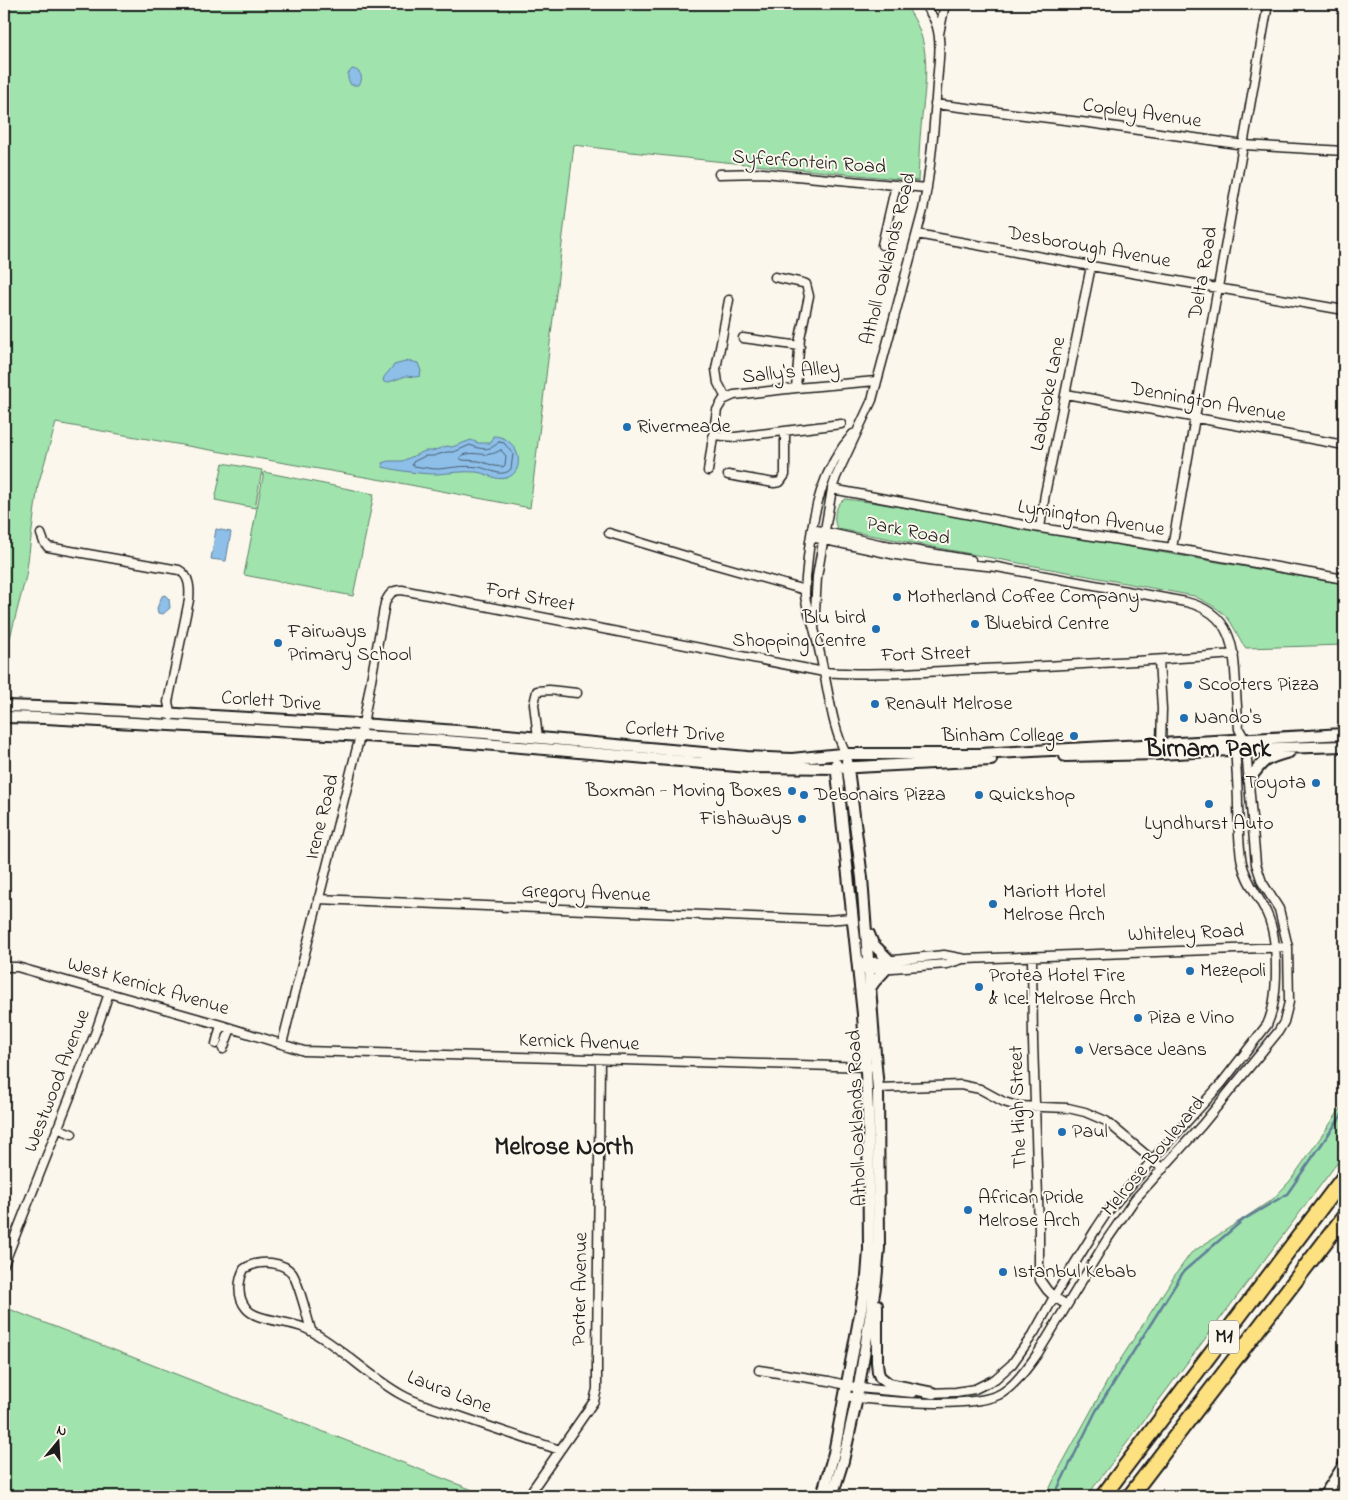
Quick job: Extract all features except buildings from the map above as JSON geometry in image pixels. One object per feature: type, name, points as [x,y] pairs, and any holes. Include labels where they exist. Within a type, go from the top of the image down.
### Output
[{"type":"highway","name":"M1","points":[[1103,1496],[1344,1177]]},
{"type":"highway","name":"M1","points":[[1130,1496],[1344,1217]]},
{"type":"main road","name":"Corlett Drive","points":[[4,706],[363,724],[747,757],[792,759],[835,754],[979,754],[1161,745],[1241,745],[1304,748],[1344,746]]},
{"type":"main road","name":"Corlett Drive","points":[[4,717],[172,725],[533,748],[748,767],[842,768],[1058,756],[1160,754],[1344,734]]},
{"type":"main road","points":[[1248,780],[1265,760],[1304,748]]},
{"type":"main road","name":"Atholl Oaklands Road","points":[[832,1496],[843,1461],[858,1393],[876,1281],[879,1248],[878,1088],[866,926],[859,850],[842,768],[835,754]]},
{"type":"main road","name":"Atholl Oaklands Road","points":[[822,1496],[834,1454],[867,1277],[869,1250],[866,1067],[863,1014],[848,872],[842,768],[846,754]]},
{"type":"main road","points":[[848,872],[859,850]]},
{"type":"main road","points":[[866,926],[873,944],[888,964],[870,988]]},
{"type":"main road","points":[[876,1281],[878,1315],[877,1362],[880,1376],[889,1384],[933,1393]]},
{"type":"main road","points":[[1324,1496],[1344,1465]]},
{"type":"street","name":"Atholl Oaklands Road","points":[[814,629],[817,577],[832,489],[872,400],[927,188],[939,56],[935,22],[925,4]]},
{"type":"street","name":"Atholl Oaklands Road","points":[[938,35],[945,4]]},
{"type":"street","name":"Delta Road","points":[[1172,548],[1268,4]]},
{"type":"street","name":"Copley Avenue","points":[[935,104],[1090,123],[1244,145],[1344,151]]},
{"type":"street","name":"Syferfontein Road","points":[[719,174],[763,173],[927,188]]},
{"type":"street","points":[[882,245],[896,185]]},
{"type":"street","name":"Desborough Avenue","points":[[916,234],[1344,310]]},
{"type":"street","name":"Ladbroke Lane","points":[[1040,528],[1045,494],[1091,266]]},
{"type":"street","points":[[775,277],[803,283],[808,287],[796,388]]},
{"type":"street","points":[[726,398],[718,383],[716,369],[728,300]]},
{"type":"street","points":[[743,338],[800,346]]},
{"type":"street","name":"Sally's Alley","points":[[708,471],[717,410],[726,398],[734,395],[876,381]]},
{"type":"street","name":"Dennington Avenue","points":[[1066,394],[1344,445]]},
{"type":"street","points":[[713,435],[735,437],[841,424]]},
{"type":"street","name":"Atholl Oaklands Road","points":[[846,754],[838,738],[805,590],[812,533],[822,487],[827,474],[845,443],[860,427]]},
{"type":"street","points":[[728,475],[774,483],[780,482],[785,475],[785,431]]},
{"type":"street","name":"Lymington Avenue","points":[[832,489],[1040,528],[1172,548],[1344,579]]},
{"type":"street","points":[[609,532],[805,590]]},
{"type":"street","name":"Park Road","points":[[812,533],[979,562],[1196,604],[1210,612],[1223,626],[1234,654],[1241,745]]},
{"type":"street","points":[[41,534],[48,546],[179,570],[186,575],[190,588],[189,600],[168,702],[172,725]]},
{"type":"street","name":"Fort Street","points":[[388,596],[396,590],[402,590],[824,672],[854,674],[902,673],[1159,660],[1234,654]]},
{"type":"street","name":"Irene Road","points":[[282,1044],[360,737],[388,596]]},
{"type":"street","points":[[1159,660],[1162,709],[1161,745]]},
{"type":"street","points":[[538,738],[534,704],[537,691],[549,690],[577,693]]},
{"type":"street","name":"Atholl Oaklands Road","points":[[835,754],[838,738]]},
{"type":"street","name":"Melrose Boulevard","points":[[758,1370],[829,1381],[845,1391],[942,1403],[981,1400],[1001,1393],[1027,1368],[1117,1224],[1135,1199],[1226,1096],[1284,1022],[1289,1002],[1288,946],[1279,909],[1265,887],[1255,859],[1248,780],[1241,745]]},
{"type":"street","name":"Melrose Boulevard","points":[[858,1393],[933,1393],[975,1388],[985,1385],[1006,1370],[1018,1357],[1106,1214],[1221,1084],[1267,1025],[1275,999],[1276,968],[1271,922],[1244,870],[1239,837],[1241,745]]},
{"type":"street","name":"Gregory Avenue","points":[[318,899],[826,920],[852,918]]},
{"type":"street","name":"Whiteley Road","points":[[857,967],[944,955],[965,958],[1032,957],[1288,946]]},
{"type":"street","name":"The High Street","points":[[1032,957],[1039,1220],[1038,1269],[1040,1280],[1044,1287],[1054,1297],[1066,1304]]},
{"type":"street","name":"West Kernick Avenue","points":[[4,967],[17,967],[282,1044]]},
{"type":"street","name":"Westwood Avenue","points":[[4,1264],[96,1031],[109,993]]},
{"type":"street","points":[[221,1025],[220,1046],[231,1028]]},
{"type":"street","name":"Kernick Avenue","points":[[282,1044],[296,1050],[316,1052],[876,1067]]},
{"type":"street","name":"Porter Avenue","points":[[528,1496],[594,1401],[597,1389],[600,1060]]},
{"type":"street","points":[[878,1088],[961,1085],[980,1090],[1010,1105],[1019,1107],[1074,1109],[1085,1112],[1097,1116],[1112,1126],[1163,1169]]},
{"type":"street","points":[[57,1128],[72,1134]]},
{"type":"street","name":"Laura Lane","points":[[311,1330],[292,1273],[283,1266],[272,1264],[256,1263],[244,1269],[240,1281],[241,1300],[246,1309],[255,1316],[298,1324],[311,1330],[390,1388],[413,1401],[560,1450]]},
{"type":"green space","points":[[4,4],[904,4],[914,18],[920,33],[926,63],[918,181],[574,145],[530,508],[405,484],[56,423],[38,485],[26,576],[4,661]]},
{"type":"green space","points":[[223,463],[262,470],[255,508],[215,500]]},
{"type":"green space","points":[[264,472],[374,494],[353,596],[244,575]]},
{"type":"green space","points":[[845,499],[1344,584],[1344,645],[1246,648],[1227,617],[1194,596],[838,529],[835,522],[836,512],[839,504]]},
{"type":"green space","points":[[1344,1104],[1344,1154],[1087,1496],[1046,1496],[1113,1371],[1191,1253],[1273,1199],[1290,1181]]},
{"type":"green space","points":[[4,1307],[488,1496],[4,1496]]},
{"type":"water","points":[[352,69],[358,71],[361,75],[359,85],[351,85],[348,79],[348,74]]},
{"type":"water","points":[[409,361],[418,363],[421,371],[420,376],[406,376],[386,383],[383,381],[394,365]]},
{"type":"water","points":[[493,436],[509,442],[518,455],[517,469],[506,478],[502,479],[476,472],[431,474],[383,467],[382,463],[388,461],[402,461],[425,451],[432,451],[447,446],[452,447],[471,440],[478,443],[491,443]]},
{"type":"water","points":[[216,529],[231,532],[226,561],[211,559]]},
{"type":"water","points":[[165,595],[169,599],[170,608],[163,614],[158,613],[157,608],[162,596]]},
{"type":"waterway","points":[[1054,1496],[1096,1411],[1184,1271],[1243,1220],[1287,1194],[1344,1112]]},
{"type":"place","name":"Rivermeade","points":[[627,427]]},
{"type":"place","name":"Motherland Coffee Company","points":[[897,597]]},
{"type":"place","name":"Bluebird Centre","points":[[975,624]]},
{"type":"place","name":"Blu bird Shopping Centre","points":[[876,629]]},
{"type":"place","name":"Fairways Primary School","points":[[278,643]]},
{"type":"place","name":"Scooters Pizza","points":[[1188,685]]},
{"type":"place","name":"Renault Melrose","points":[[875,704]]},
{"type":"place","name":"Nando's","points":[[1184,718]]},
{"type":"place","name":"Binham College","points":[[1074,736]]},
{"type":"place","name":"Toyota","points":[[1316,783]]},
{"type":"place","name":"Boxman - Moving Boxes","points":[[792,791]]},
{"type":"place","name":"Debonairs Pizza","points":[[804,795]]},
{"type":"place","name":"Quickshop","points":[[979,795]]},
{"type":"place","name":"Lyndhurst Auto","points":[[1209,804]]},
{"type":"place","name":"Fishaways","points":[[802,819]]},
{"type":"place","name":"Mariott Hotel Melrose Arch","points":[[993,904]]},
{"type":"place","name":"Mezepoli","points":[[1190,971]]},
{"type":"place","name":"Protea Hotel Fire & Ice! Melrose Arch","points":[[979,987]]},
{"type":"place","name":"Piza e Vino","points":[[1138,1018]]},
{"type":"place","name":"Versace Jeans","points":[[1079,1050]]},
{"type":"place","name":"Paul","points":[[1062,1132]]},
{"type":"place","name":"African Pride Melrose Arch","points":[[968,1210]]},
{"type":"place","name":"Istanbul Kebab","points":[[1003,1272]]},
{"type":"district","name":"Birnam Park","points":[[1208,750]]},
{"type":"district","name":"Melrose North","points":[[564,1148]]}]
